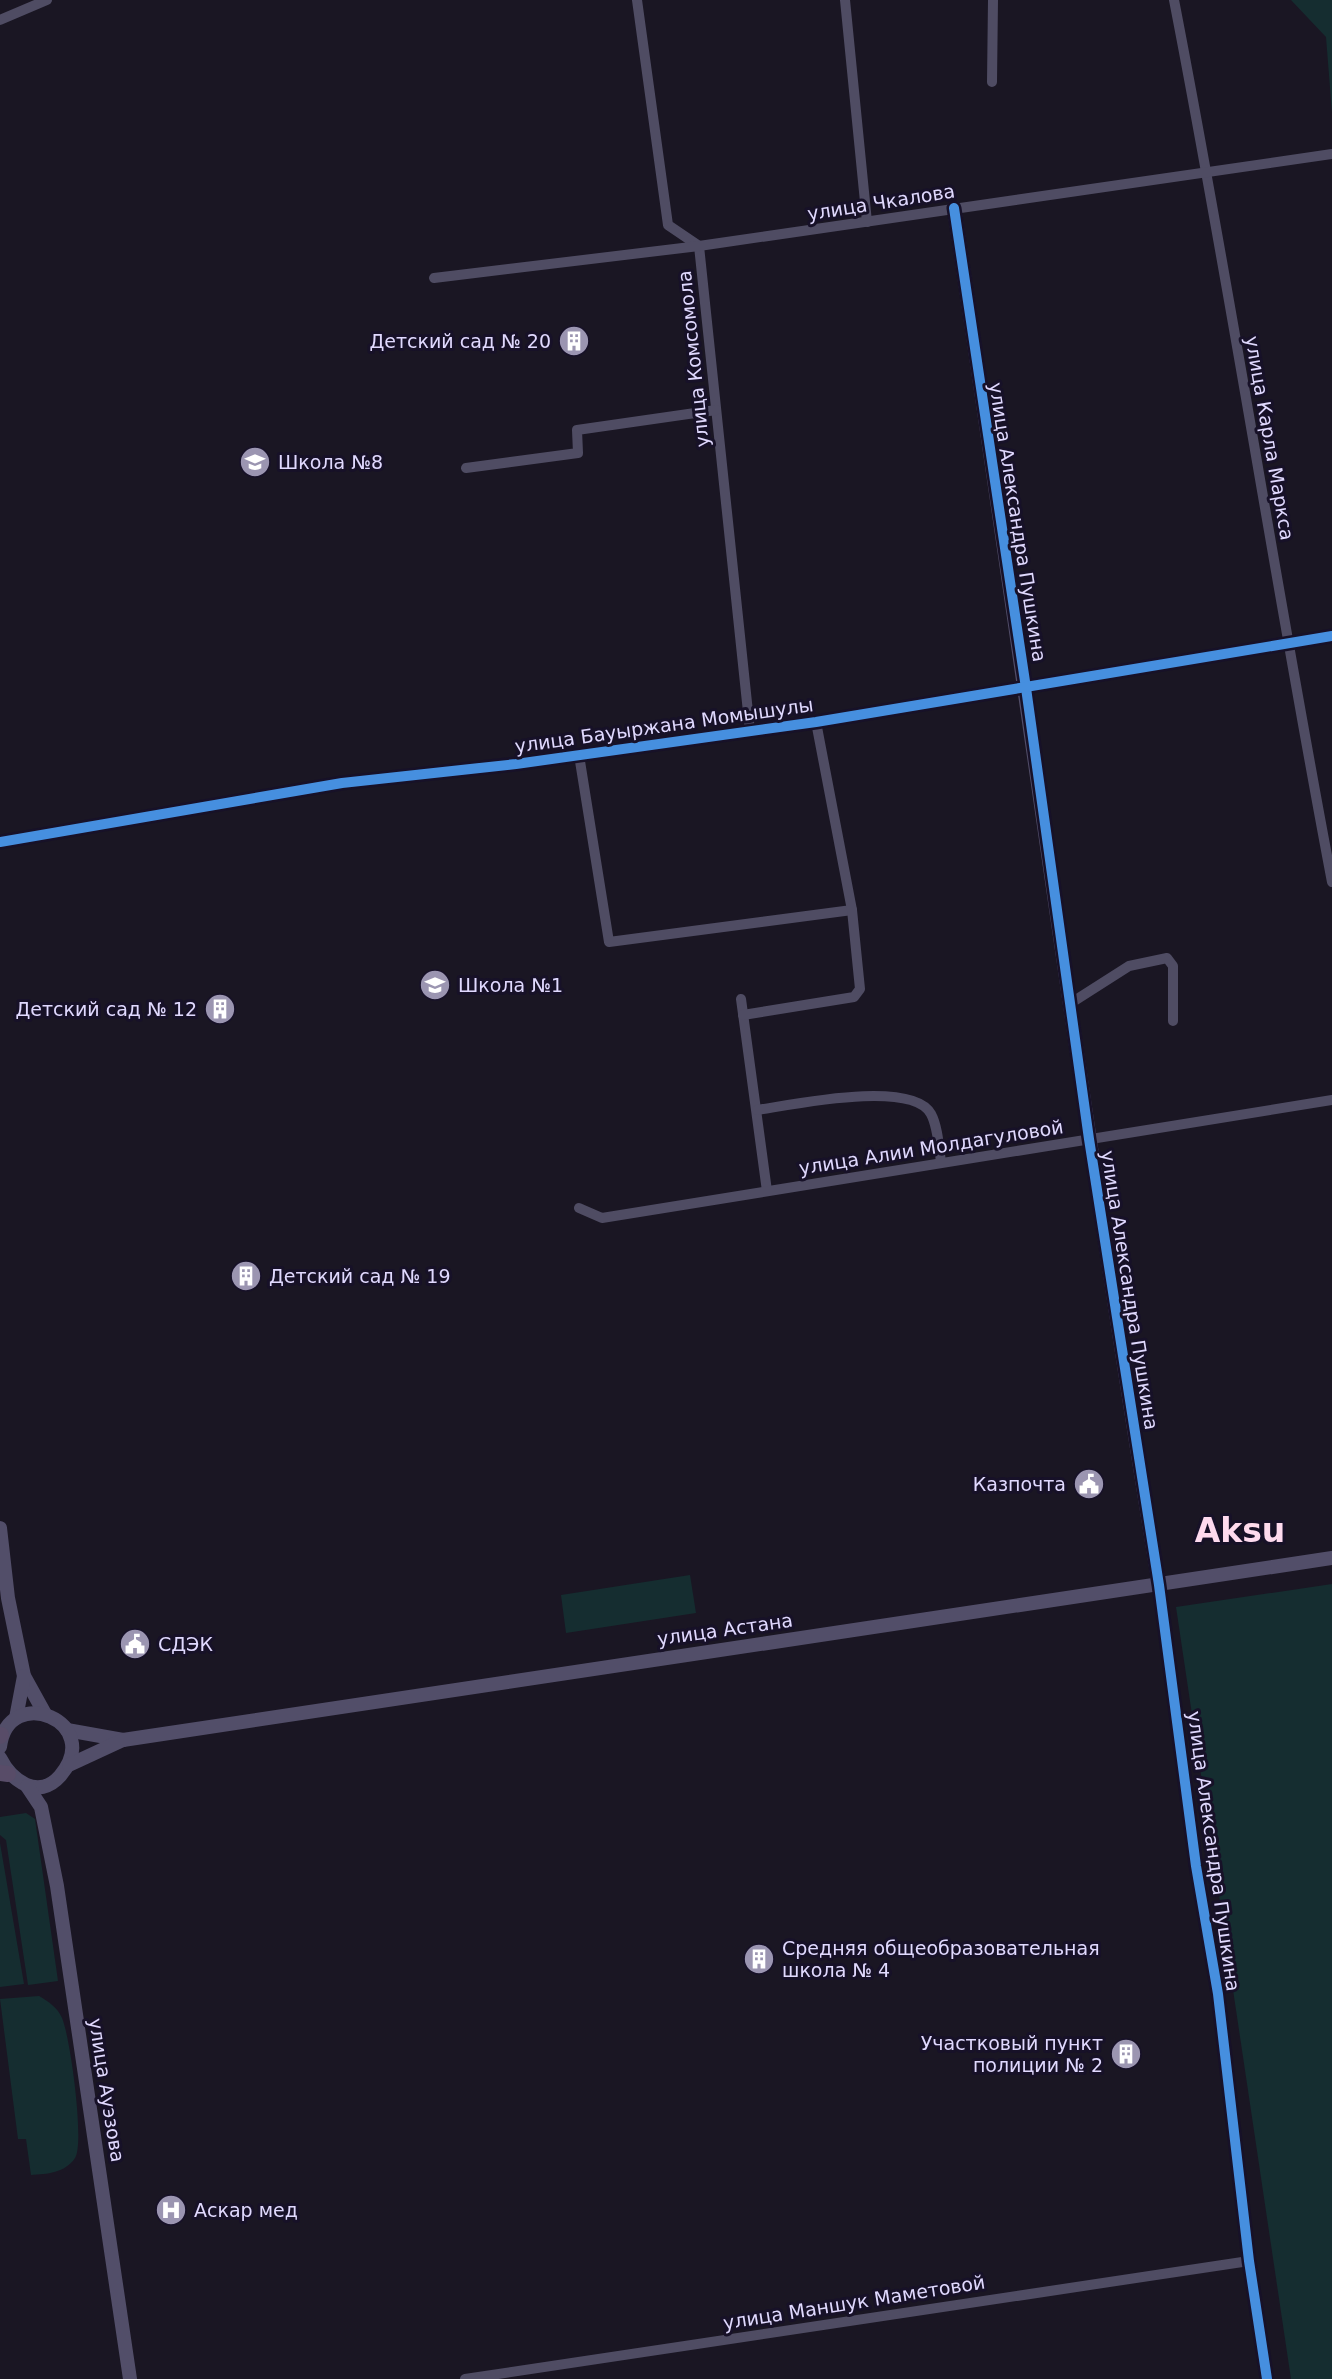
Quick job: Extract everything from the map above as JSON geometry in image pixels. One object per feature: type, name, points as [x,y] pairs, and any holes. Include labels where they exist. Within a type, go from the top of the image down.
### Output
[{"type":"street","points":[[0,20],[47,0]]},
{"type":"street","name":"улица Комсомола","points":[[637,0],[668,225],[699,246],[750,731]]},
{"type":"street","points":[[845,0],[867,222]]},
{"type":"street","points":[[992,82],[993,0]]},
{"type":"street","name":"улица Карла Маркса","points":[[1174,0],[1207,172],[1286,642],[1332,882]]},
{"type":"street","name":"улица Чкалова","points":[[434,278],[699,246],[1332,154]]},
{"type":"street","name":"улица Александра Пушкина","points":[[954,208],[1026,688],[1088,1139],[1159,1586],[1194,1853],[1217,1994],[1249,2261],[1267,2379]]},
{"type":"street","points":[[466,468],[578,453],[577,430],[716,410]]},
{"type":"street","name":"улица Бауыржана Момышулы","points":[[0,842],[342,783],[579,755],[816,722],[1332,636]]},
{"type":"street","points":[[743,1015],[854,997],[860,989],[852,910],[816,722]]},
{"type":"street","points":[[579,755],[609,942],[852,910]]},
{"type":"street","points":[[1071,1003],[1129,966],[1167,958],[1172,966],[1173,1021]]},
{"type":"street","points":[[741,999],[767,1191]]},
{"type":"street","points":[[757,1110],[871,1096],[897,1097],[922,1106],[931,1114],[941,1162]]},
{"type":"street","name":"улица Алии Молдагуловой","points":[[579,1208],[602,1218],[1332,1100]]},
{"type":"street","points":[[0,1528],[8,1598],[24,1676],[46,1714]]},
{"type":"street","name":"улица Астана","points":[[123,1740],[1332,1558]]},
{"type":"street","points":[[0,1739],[16,1718],[24,1676]]},
{"type":"street","points":[[16,1718],[31,1713],[46,1714],[58,1720],[67,1730],[73,1747],[69,1765]]},
{"type":"street","points":[[67,1730],[123,1740]]},
{"type":"street","points":[[27,1786],[41,1807],[69,1765],[123,1740]]},
{"type":"street","points":[[0,1758],[4,1774],[27,1786],[42,1786],[56,1781]]},
{"type":"street","name":"улица Ауэзова","points":[[41,1807],[57,1886],[130,2379]]},
{"type":"street","name":"улица Маншук Маметовой","points":[[465,2379],[1249,2261]]},
{"type":"green space","points":[[1291,0],[1332,0],[1332,113],[1326,37]]},
{"type":"green space","points":[[690,1575],[696,1613],[566,1633],[561,1595]]},
{"type":"green space","points":[[1332,1584],[1332,2379],[1291,2379],[1176,1607]]},
{"type":"green space","points":[[26,1813],[35,1819],[58,1981],[28,1985],[6,1840],[0,1835],[0,1817]]},
{"type":"green space","points":[[0,1843],[24,1984],[0,1987]]},
{"type":"green space","points":[[39,1996],[58,2011],[65,2029],[75,2089],[78,2148],[75,2158],[61,2170],[31,2175],[26,2139],[18,2139],[0,1999]]},
{"type":"cycle path","points":[[954,208],[1026,688],[1089,1139],[1159,1585],[1196,1866],[1218,1994],[1249,2261],[1267,2379]]},
{"type":"cycle path","points":[[0,842],[342,783],[516,764],[816,722],[1332,636]]},
{"type":"place","name":"Детский сад № 20","points":[[574,341]]},
{"type":"place","name":"Школа №8","points":[[255,462]]},
{"type":"place","name":"Школа №1","points":[[435,985]]},
{"type":"place","name":"Детский сад № 12","points":[[220,1009]]},
{"type":"place","name":"Детский сад № 19","points":[[246,1276]]},
{"type":"place","name":"Казпочта","points":[[1089,1484]]},
{"type":"place","name":"СДЭК","points":[[135,1644]]},
{"type":"place","name":"Средняя общеобразовательная школа № 4","points":[[759,1959]]},
{"type":"place","name":"Участковый пункт полиции № 2","points":[[1126,2054]]},
{"type":"place","name":"Аскар мед","points":[[171,2210]]},
{"type":"district","name":"Aksu","points":[[1240,1530]]}]
